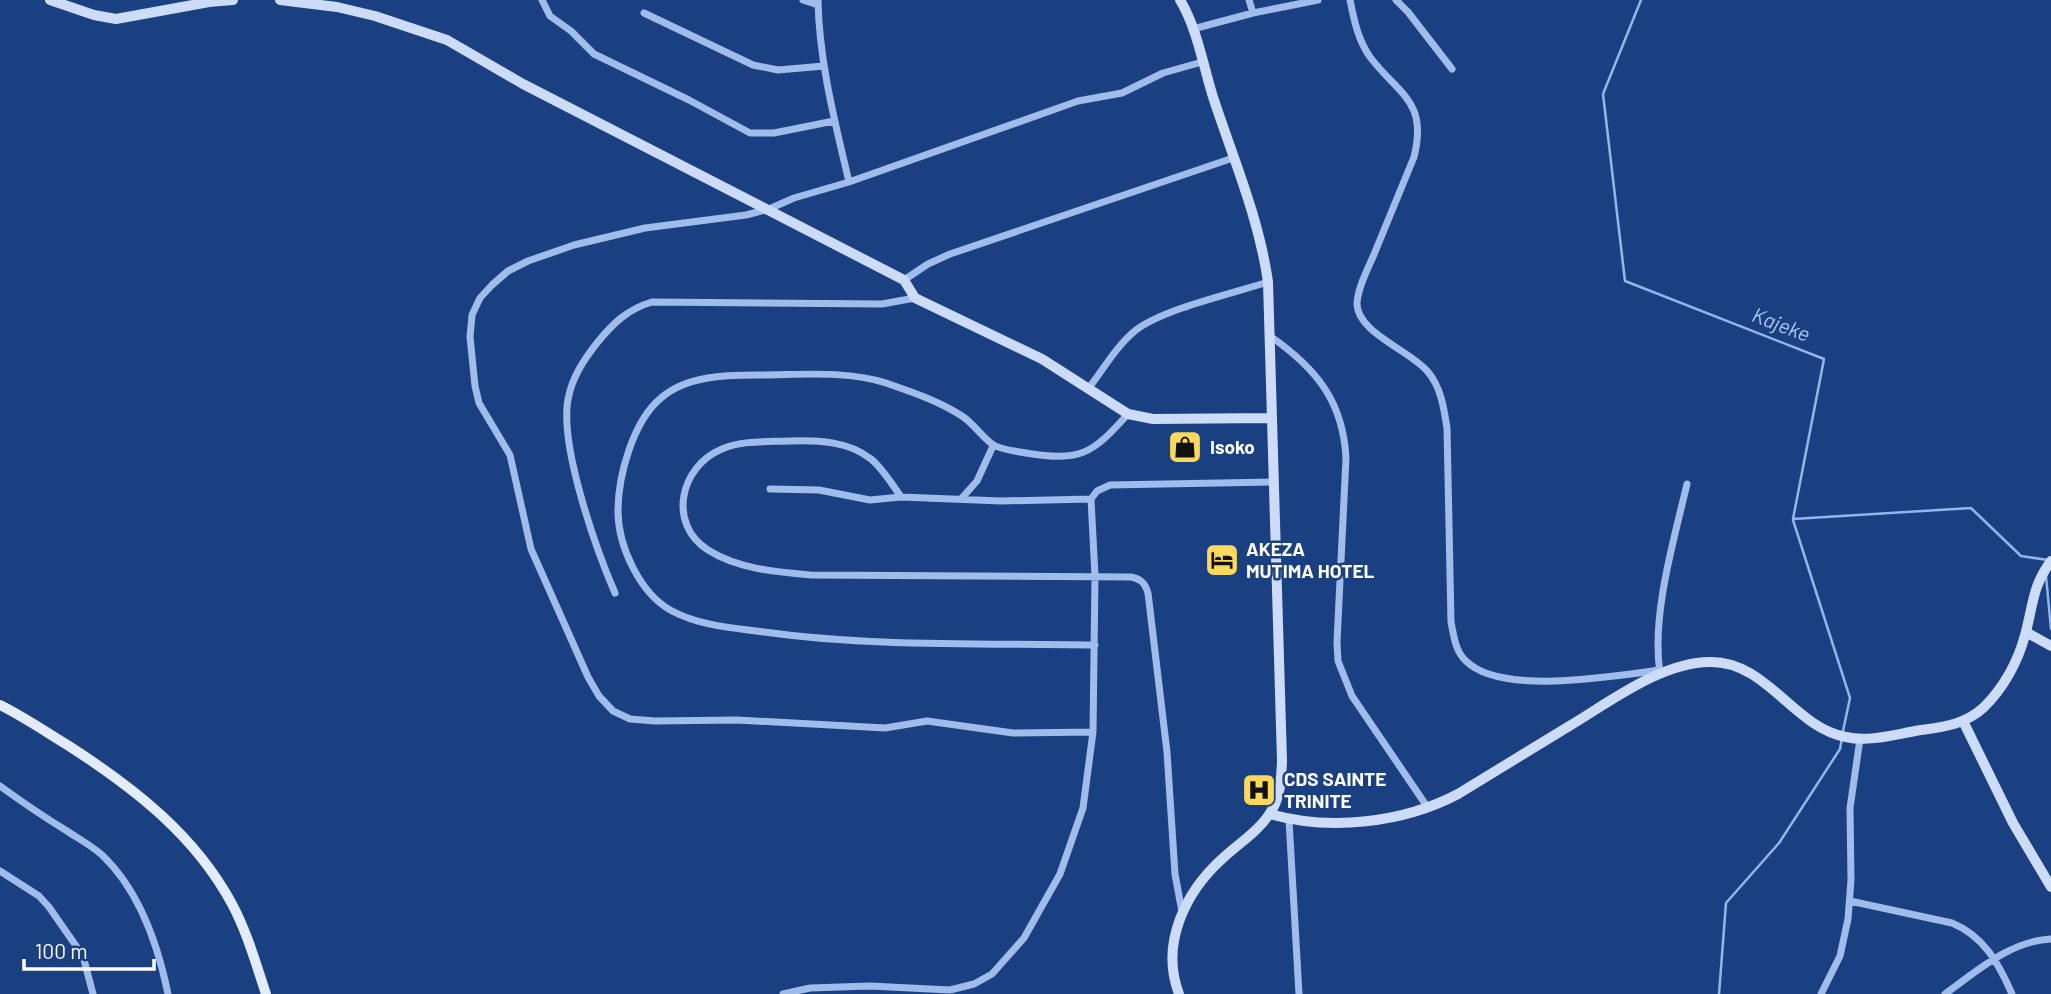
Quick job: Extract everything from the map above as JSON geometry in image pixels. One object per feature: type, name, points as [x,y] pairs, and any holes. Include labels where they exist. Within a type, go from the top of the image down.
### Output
[{"type":"main road","points":[[0,705],[88,758],[137,793],[186,839],[205,861],[234,907],[266,994]]},
{"type":"street","points":[[50,0],[94,15],[116,19],[233,0]]},
{"type":"street","points":[[280,0],[337,7],[375,16],[447,40],[523,84],[904,280],[915,298],[1011,343],[1128,414],[1153,419],[1272,418]]},
{"type":"street","points":[[542,0],[550,16],[571,31],[594,54],[753,134],[774,134],[834,121]]},
{"type":"street","points":[[803,0],[818,3],[824,66],[849,182]]},
{"type":"street","points":[[1179,994],[1172,965],[1173,943],[1182,912],[1204,876],[1270,814],[1281,785],[1282,761],[1268,282],[1257,226],[1180,0]]},
{"type":"street","points":[[1249,0],[1254,13]]},
{"type":"street","points":[[1192,29],[1318,0]]},
{"type":"street","points":[[1350,0],[1360,40],[1370,57],[1412,107],[1419,123],[1414,157],[1366,274],[1357,304],[1360,317],[1370,329],[1418,361],[1430,374],[1444,406],[1447,428],[1451,622],[1455,643],[1464,659],[1477,671],[1512,681],[1556,680],[1660,672],[1710,662],[1728,664],[1765,683],[1817,726],[1832,734],[1860,739],[1964,723],[1987,705],[2014,663],[2026,632],[2030,603],[2036,586],[2049,564]]},
{"type":"street","points":[[1396,0],[1452,69]]},
{"type":"street","points":[[644,13],[753,65],[778,69],[824,66]]},
{"type":"street","points":[[1093,732],[1013,733],[927,721],[886,728],[737,720],[655,722],[630,719],[613,711],[599,696],[588,677],[531,549],[510,455],[479,403],[470,337],[472,315],[480,298],[508,271],[574,245],[645,228],[746,215],[769,209],[793,198],[849,182],[1079,101],[1122,93],[1163,74],[1202,62]]},
{"type":"street","points":[[904,280],[928,264],[950,254],[1233,159]]},
{"type":"street","points":[[1088,389],[1121,345],[1136,330],[1181,310],[1268,282]]},
{"type":"street","points":[[615,593],[595,547],[566,420],[568,396],[577,372],[590,351],[621,317],[634,307],[652,302],[683,300],[881,304],[915,298]]},
{"type":"street","points":[[1270,336],[1305,363],[1331,398],[1341,418],[1346,458],[1338,661],[1352,696],[1428,808]]},
{"type":"street","points":[[1095,645],[835,641],[719,626],[682,616],[661,603],[641,580],[620,531],[620,482],[639,430],[660,398],[676,388],[698,380],[745,375],[829,374],[883,383],[939,403],[964,417],[993,446],[1062,457],[1081,454],[1102,441],[1128,414]]},
{"type":"street","points":[[901,497],[871,460],[852,448],[833,442],[811,440],[737,443],[719,450],[691,475],[684,490],[681,508],[685,524],[707,550],[727,560],[780,572],[811,575],[1095,576],[1139,579],[1145,584],[1148,593],[1167,752],[1175,874],[1182,912]]},
{"type":"street","points":[[961,499],[977,481],[993,446]]},
{"type":"street","points":[[783,994],[810,988],[870,986],[950,990],[974,984],[992,974],[1024,938],[1060,874],[1083,808],[1093,732],[1095,576],[1091,499],[1097,491],[1110,485],[1272,482]]},
{"type":"street","points":[[1660,672],[1660,628],[1666,580],[1686,484]]},
{"type":"street","points":[[770,489],[819,490],[870,500],[901,497],[1091,499]]},
{"type":"street","points":[[2026,632],[2051,646]]},
{"type":"street","points":[[1270,814],[1289,820],[1331,823],[1383,818],[1428,808],[1458,794],[1660,672]]},
{"type":"street","points":[[1964,723],[2013,823],[2051,887]]},
{"type":"street","points":[[1821,994],[1845,940],[1850,901],[1850,808],[1860,739]]},
{"type":"street","points":[[0,786],[101,854],[117,872],[129,888],[151,934],[162,964],[168,994]]},
{"type":"street","points":[[1289,820],[1299,994]]},
{"type":"street","points":[[0,872],[39,895],[49,907],[83,956],[93,994]]},
{"type":"street","points":[[1850,901],[1965,928],[1995,958],[2012,994]]},
{"type":"street","points":[[1945,994],[1995,958],[2026,943],[2051,939]]},
{"type":"waterway","name":"Kajeke","points":[[1641,0],[1603,94],[1625,281],[1824,359],[1793,519],[1971,508],[2021,556],[2048,560]]},
{"type":"waterway","points":[[1793,520],[1850,698],[1843,731]]},
{"type":"waterway","points":[[2046,576],[2051,629]]},
{"type":"waterway","points":[[1719,994],[1726,903],[1779,843],[1840,749],[1842,738]]},
{"type":"place","name":"Isoko","points":[[1185,447]]},
{"type":"place","name":"AKEZA MUTIMA HOTEL","points":[[1222,560]]},
{"type":"place","name":"CDS SAINTE TRINITE","points":[[1259,790]]}]
